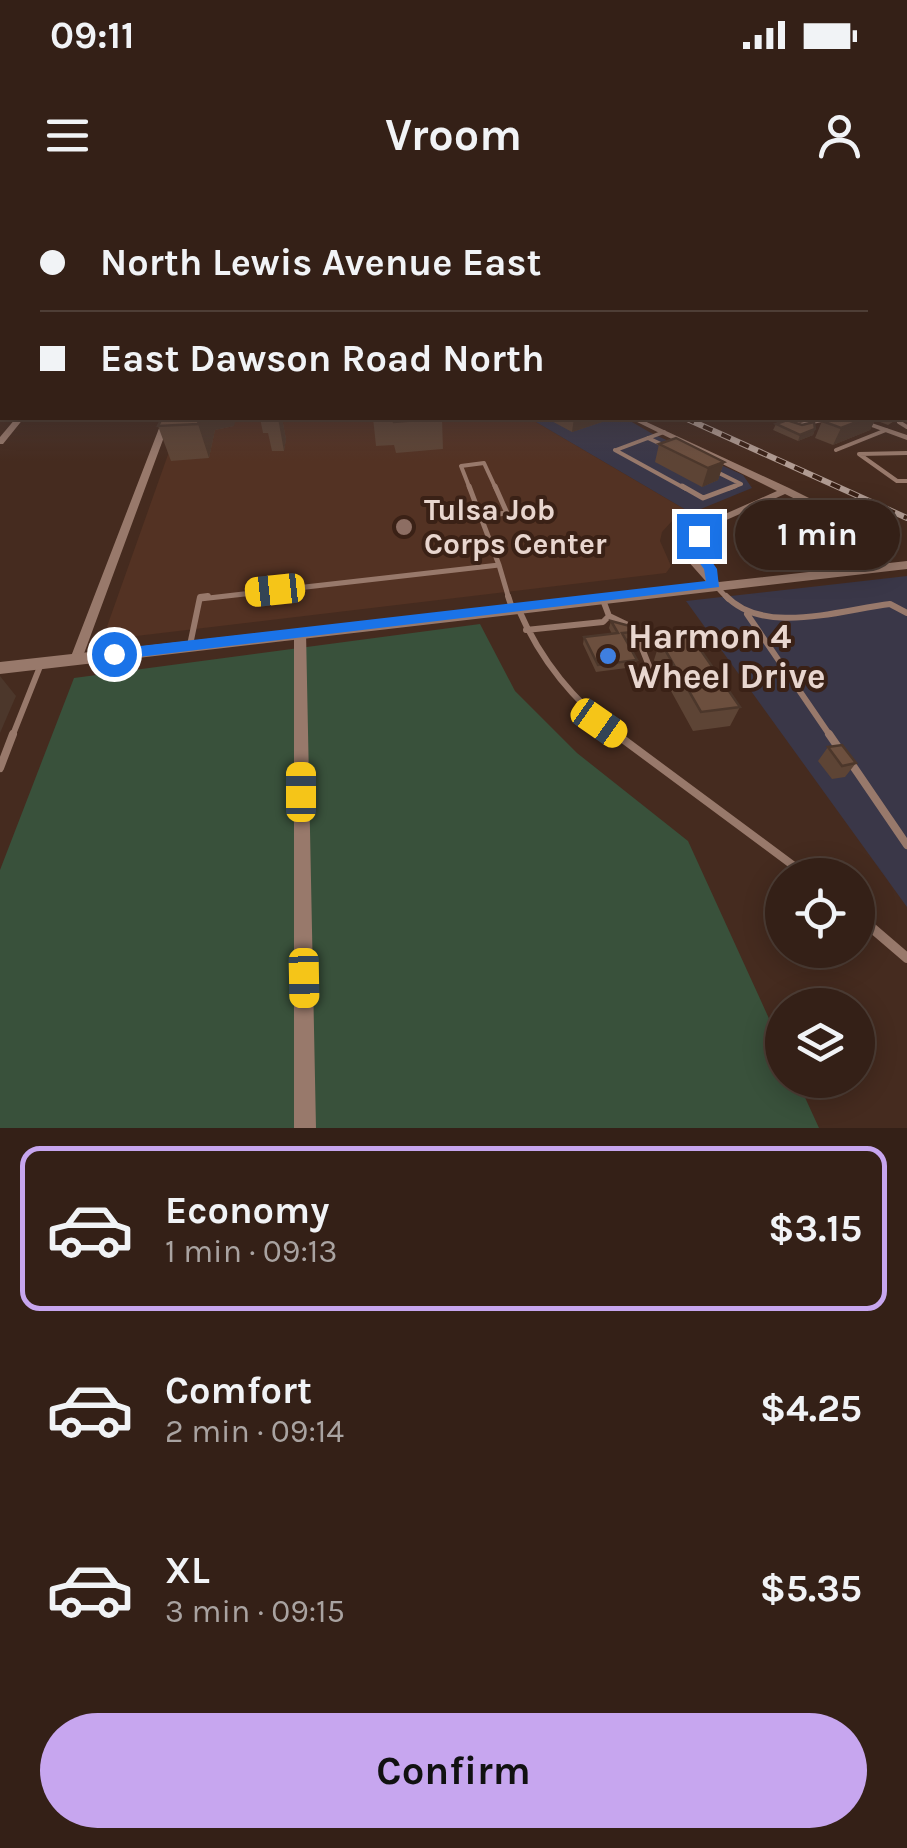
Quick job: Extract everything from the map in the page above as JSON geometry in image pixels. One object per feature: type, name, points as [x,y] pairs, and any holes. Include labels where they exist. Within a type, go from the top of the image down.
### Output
[{"type":"main road","points":[[714,584],[728,578],[907,557]]},
{"type":"main road","points":[[0,668],[714,584],[735,586],[907,566]]},
{"type":"street","points":[[0,442],[18,420]]},
{"type":"street","points":[[76,658],[165,420]]},
{"type":"street","points":[[638,420],[786,490],[854,528],[894,543]]},
{"type":"street","points":[[856,420],[907,433]]},
{"type":"street","points":[[714,584],[695,544],[721,518],[786,490]]},
{"type":"street","points":[[300,632],[305,1128]]},
{"type":"lane","points":[[787,420],[800,425],[821,420]]},
{"type":"lane","points":[[899,422],[907,433]]},
{"type":"lane","points":[[664,432],[615,450],[703,498],[741,484],[710,469]]},
{"type":"lane","points":[[836,450],[891,432]]},
{"type":"lane","points":[[648,438],[679,453]]},
{"type":"lane","points":[[907,453],[859,454],[897,481],[907,481]]},
{"type":"lane","points":[[481,516],[507,512],[484,464],[461,466],[515,607],[557,681],[599,723],[783,858]]},
{"type":"lane","points":[[190,645],[200,598],[499,565]]},
{"type":"lane","points":[[714,584],[746,614],[907,844]]},
{"type":"lane","points":[[602,597],[609,616]]},
{"type":"lane","points":[[746,614],[770,618],[890,604],[907,612]]},
{"type":"lane","points":[[526,630],[593,625],[609,616],[626,619],[633,625],[651,671]]},
{"type":"lane","points":[[0,768],[41,663]]},
{"type":"lane","points":[[875,931],[907,958]]},
{"type":"shaded area","name":"Tulsa Job Corps Center","points":[[180,420],[532,420],[691,513],[671,522],[662,532],[660,541],[671,566],[666,573],[111,639],[104,635]]},
{"type":"shaded area","points":[[532,420],[628,420],[743,475],[752,488],[691,513]]},
{"type":"shaded area","points":[[907,576],[907,907],[875,858],[686,601]]},
{"type":"green space","points":[[480,624],[515,691],[577,753],[688,841],[765,1010],[765,1098],[805,1098],[819,1128],[0,1128],[0,870],[74,678]]},
{"type":"building","points":[[161,420],[199,420],[198,424],[158,426]]},
{"type":"building","points":[[787,420],[802,425],[814,422],[815,429],[800,435],[776,424]]},
{"type":"building","points":[[825,420],[862,420],[841,428],[822,421]]},
{"type":"building","points":[[676,438],[724,462],[708,468],[659,444]]},
{"type":"building","points":[[783,500],[854,526],[837,534],[825,528],[801,540],[752,514]]},
{"type":"building","name":"Harmon 4 Wheel Drive","points":[[611,621],[630,626],[633,632],[622,633],[637,660],[598,665],[584,637],[618,633]]},
{"type":"building","points":[[691,636],[740,707],[701,712],[660,641]]},
{"type":"building","points":[[842,745],[856,763],[842,766],[828,747]]},
{"type":"railway","points":[[689,420],[907,518]]},
{"type":"place","name":"Tulsa Job Corps Center","points":[[404,527]]},
{"type":"place","name":"Harmon 4 Wheel Drive","points":[[608,656]]},
{"type":"route","points":[[114,654],[714,584],[710,569],[696,550],[699,536]]}]
